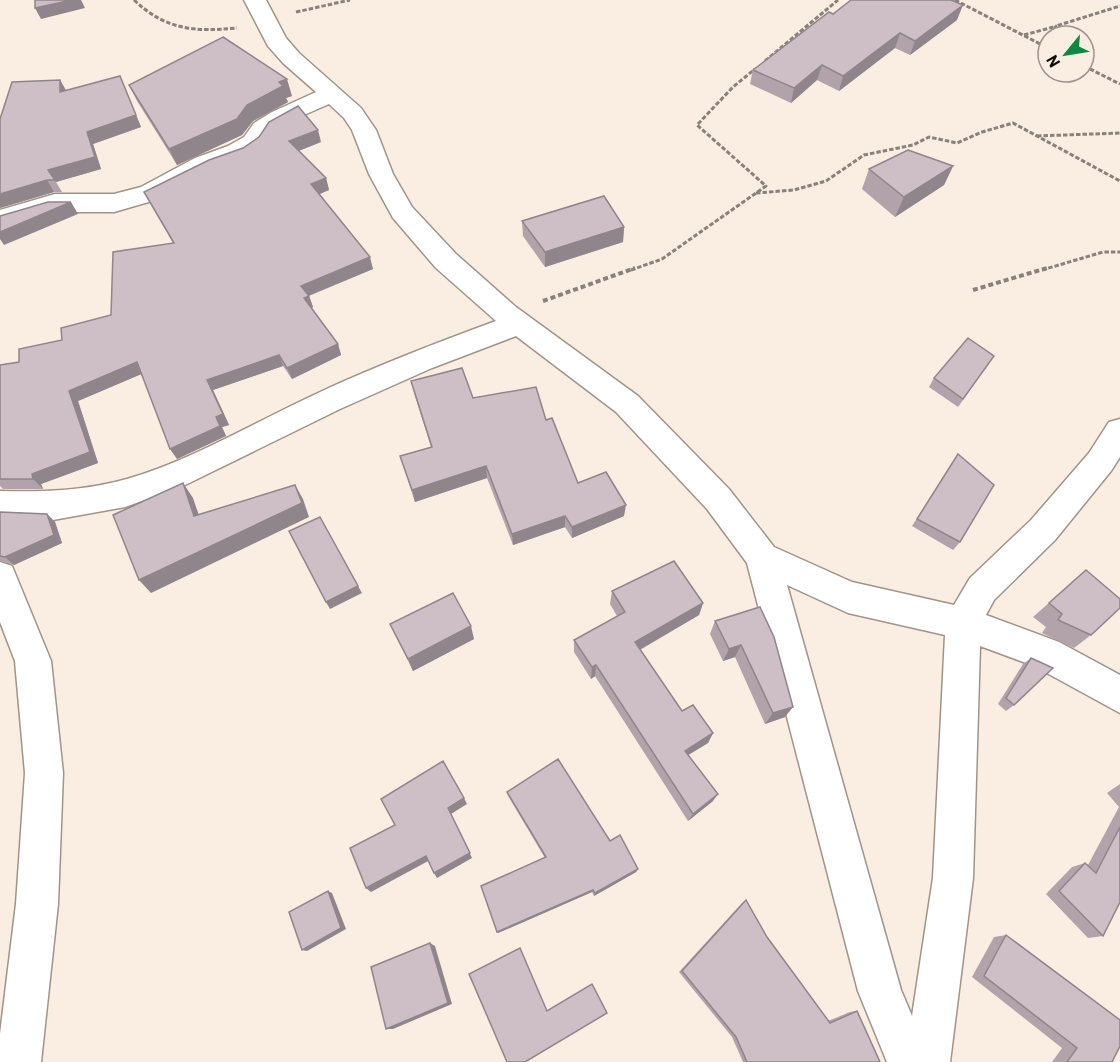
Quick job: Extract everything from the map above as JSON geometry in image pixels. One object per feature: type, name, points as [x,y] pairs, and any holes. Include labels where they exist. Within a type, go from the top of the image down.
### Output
[{"type":"street","points":[[255,0],[276,41],[291,58],[352,113],[364,130],[381,174],[402,212],[446,261],[512,319],[627,404],[718,499],[762,557],[880,990],[909,1062]]},
{"type":"street","points":[[0,219],[55,204],[114,203],[150,193],[194,168],[237,152],[253,142],[262,128],[280,117],[332,94]]},
{"type":"street","points":[[0,505],[53,506],[125,494],[170,478],[329,400],[512,319]]},
{"type":"street","points":[[928,1062],[953,878],[963,623],[982,589],[1043,530],[1100,462],[1120,431]]},
{"type":"street","points":[[762,557],[848,597],[963,623],[1046,654],[1120,695]]},
{"type":"street","points":[[0,577],[33,661],[44,773],[37,904],[19,1062]]},
{"type":"path","points":[[512,319],[662,259],[766,186],[697,125],[733,87],[838,0]]},
{"type":"path","points":[[955,0],[1036,42]]},
{"type":"path","points":[[1065,24],[1120,6]]},
{"type":"path","points":[[1023,35],[1036,32]]},
{"type":"path","points":[[1096,72],[1120,84]]},
{"type":"path","points":[[754,194],[794,190],[826,181],[864,155],[913,145],[929,137],[957,143],[982,132],[1013,123],[1120,181]]},
{"type":"path","points":[[1036,136],[1120,134]]},
{"type":"path","points":[[972,290],[1103,252],[1120,252]]},
{"type":"building","points":[[35,0],[72,0],[35,8]]},
{"type":"building","points":[[851,0],[951,0],[963,5],[915,41],[900,33],[843,76],[822,65],[794,88],[753,70],[829,12],[833,14]]},
{"type":"building","points":[[223,37],[287,79],[279,82],[283,86],[247,105],[237,119],[169,149],[129,85]]},
{"type":"building","points":[[120,76],[136,115],[87,132],[95,157],[48,170],[55,180],[47,180],[0,194],[0,119],[12,82],[60,80],[60,92]]},
{"type":"building","points":[[298,106],[318,130],[289,141],[326,178],[311,184],[370,257],[301,286],[309,296],[304,298],[338,344],[287,368],[279,355],[207,380],[223,414],[216,417],[220,426],[170,449],[137,362],[69,391],[90,452],[32,474],[33,479],[0,479],[0,365],[19,362],[19,349],[62,340],[61,328],[111,315],[113,252],[174,243],[144,192],[209,160],[243,148],[259,137],[269,122]]},
{"type":"building","points":[[908,150],[953,166],[904,197],[869,169]]},
{"type":"building","points":[[604,196],[624,227],[545,252],[522,221]]},
{"type":"building","points":[[48,202],[71,202],[0,232],[0,216]]},
{"type":"building","points":[[968,338],[994,356],[963,399],[934,378]]},
{"type":"building","points":[[462,368],[473,398],[536,387],[546,420],[552,418],[578,483],[606,472],[626,505],[572,527],[565,516],[512,534],[486,466],[412,490],[400,456],[432,447],[411,381]]},
{"type":"building","points":[[958,454],[994,485],[960,542],[917,519]]},
{"type":"building","points":[[183,483],[194,516],[295,485],[302,503],[139,580],[113,515]]},
{"type":"building","points":[[0,512],[47,514],[54,535],[5,557],[0,556]]},
{"type":"building","points":[[320,517],[358,586],[326,602],[289,531]]},
{"type":"building","points":[[674,561],[703,603],[635,642],[682,711],[693,705],[713,733],[685,751],[718,794],[693,814],[596,665],[592,667],[574,640],[625,612],[612,591]]},
{"type":"building","points":[[1086,570],[1120,599],[1120,608],[1091,635],[1058,620],[1062,614],[1049,603]]},
{"type":"building","points":[[453,593],[471,626],[408,659],[390,624]]},
{"type":"building","points":[[760,607],[774,637],[793,707],[773,713],[741,645],[729,649],[715,621]]},
{"type":"building","points":[[1031,658],[1053,668],[1014,705],[1006,698]]},
{"type":"building","points":[[558,759],[610,841],[620,835],[638,869],[595,893],[593,890],[497,932],[481,886],[546,857],[507,792]]},
{"type":"building","points":[[443,761],[464,798],[448,808],[470,853],[434,873],[426,856],[366,888],[350,848],[395,825],[381,799]]},
{"type":"building","points":[[1120,827],[1120,902],[1103,936],[1059,891],[1085,863],[1096,873]]},
{"type":"building","points":[[328,891],[341,928],[302,950],[289,912]]},
{"type":"building","points":[[746,900],[767,937],[830,1023],[857,1011],[880,1062],[747,1062],[736,1037],[682,971]]},
{"type":"building","points":[[1006,935],[1120,1020],[1120,1046],[1112,1062],[1067,1062],[1077,1048],[984,976]]},
{"type":"building","points":[[430,943],[448,1003],[386,1029],[371,967]]},
{"type":"building","points":[[520,948],[547,1011],[592,984],[607,1013],[525,1062],[507,1062],[469,974]]}]
